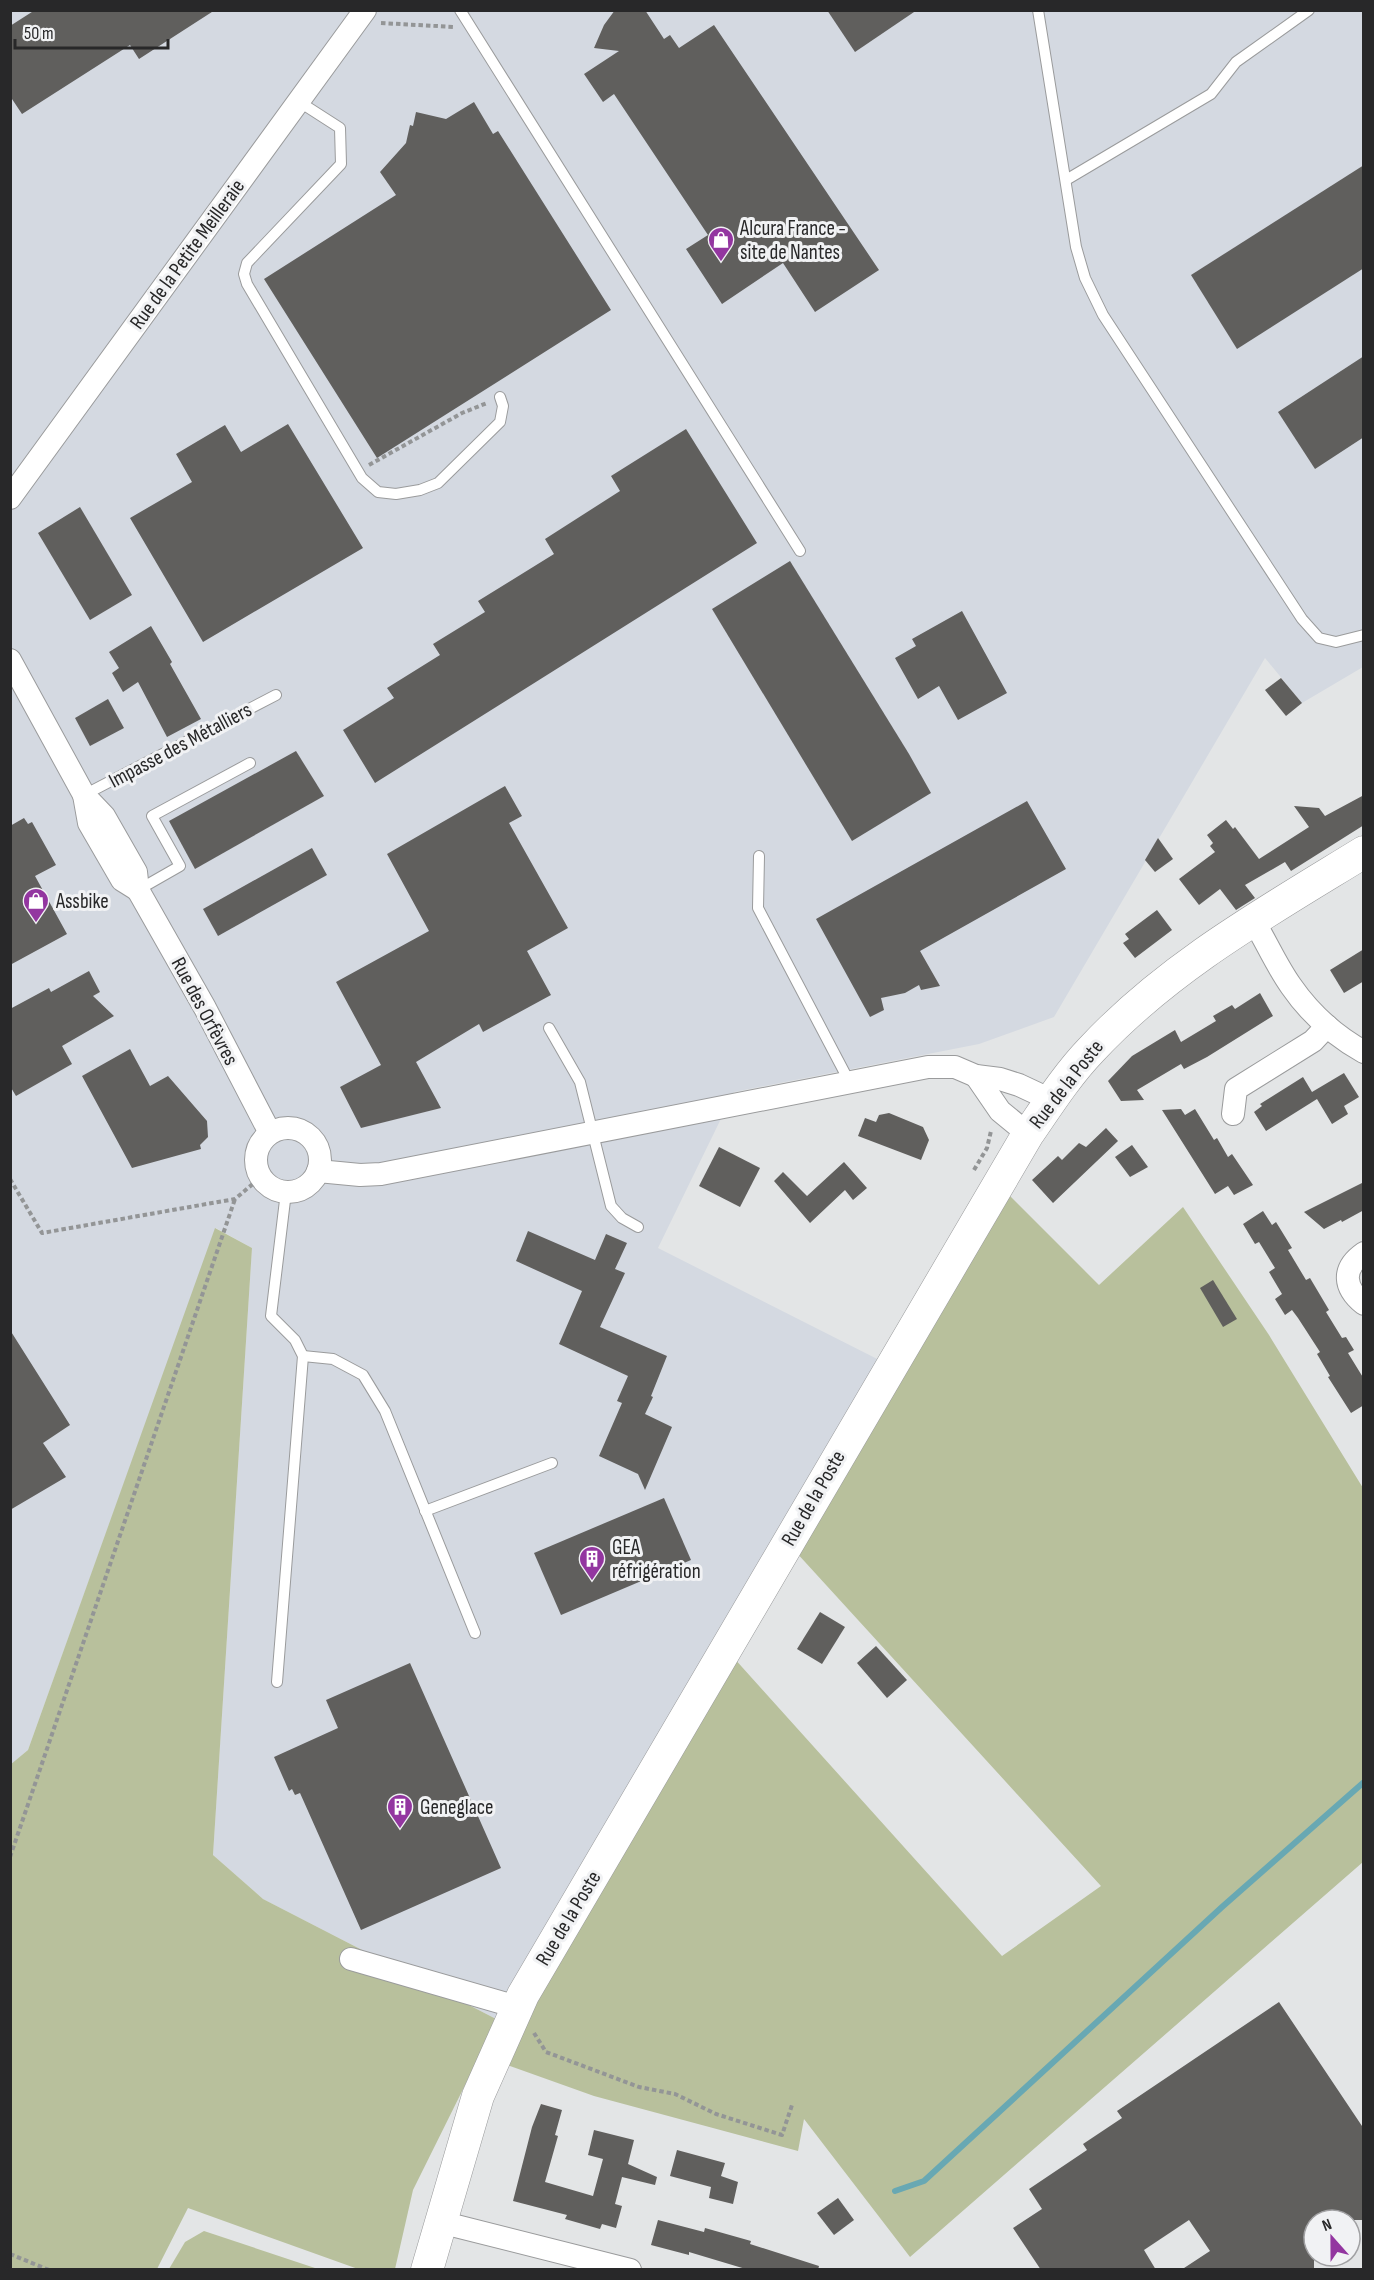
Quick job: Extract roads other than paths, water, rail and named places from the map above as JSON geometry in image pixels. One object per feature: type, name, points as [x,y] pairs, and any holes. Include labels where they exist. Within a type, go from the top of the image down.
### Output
[{"type":"street","name":"Rue de la Petite Meilleraie","points":[[10,498],[298,101],[372,14]]},
{"type":"street","name":"Rue des Orfèvres","points":[[10,660],[84,795],[90,823],[122,880],[138,890],[209,1014],[270,1133]]},
{"type":"street","name":"Rue de la Poste","points":[[427,2270],[478,2096],[517,2007],[794,1530],[1028,1134],[1088,1053],[1127,1014],[1216,944],[1364,852]]},
{"type":"street","points":[[1253,920],[1290,985],[1327,1026],[1364,1052]]},
{"type":"street","points":[[1233,1114],[1236,1089],[1313,1041],[1327,1026]]},
{"type":"street","points":[[318,1171],[360,1175],[381,1174],[849,1081],[941,1065],[955,1067],[976,1076],[1000,1079],[1019,1085],[1051,1100]]},
{"type":"street","points":[[976,1076],[1000,1111],[1028,1134]]},
{"type":"street","points":[[279,1128],[299,1129],[308,1134],[319,1151],[318,1171],[306,1186],[297,1191],[286,1192],[268,1185],[261,1177],[257,1168],[258,1148],[270,1133],[279,1128]]},
{"type":"street","points":[[1364,1253],[1350,1266],[1347,1279],[1352,1294],[1364,1304]]},
{"type":"street","points":[[351,1959],[517,2007]]},
{"type":"street","points":[[440,2222],[630,2270]]},
{"type":"lane","points":[[460,10],[800,550]]},
{"type":"lane","points":[[1038,10],[1076,248],[1084,278],[1104,315],[1302,619],[1319,638],[1336,642],[1364,635]]},
{"type":"lane","points":[[1066,180],[1211,94],[1236,62],[1309,10]]},
{"type":"lane","points":[[298,101],[340,128],[341,164],[247,263],[244,274],[247,284],[362,478],[378,492],[396,494],[420,490],[438,483],[500,422],[503,406],[500,397]]},
{"type":"lane","name":"Impasse des Métalliers","points":[[84,795],[276,695]]},
{"type":"lane","points":[[138,890],[180,866],[152,816],[250,763]]},
{"type":"lane","points":[[759,856],[758,908],[849,1081]]},
{"type":"lane","points":[[549,1028],[580,1082],[611,1206],[622,1218],[638,1227]]},
{"type":"lane","points":[[277,1682],[303,1356],[295,1340],[271,1316],[286,1192]]},
{"type":"lane","points":[[303,1356],[333,1359],[363,1375],[385,1411],[474,1633]]},
{"type":"lane","points":[[425,1511],[552,1463]]},
{"type":"waterway","points":[[895,2191],[924,2181],[1222,1907],[1364,1782]]},
{"type":"place","name":"Alcura France - site de Nantes","points":[[721,263]]},
{"type":"place","name":"Assbike","points":[[36,924]]},
{"type":"place","name":"GEA réfrigération","points":[[592,1582]]},
{"type":"place","name":"Geneglace","points":[[400,1830]]}]
